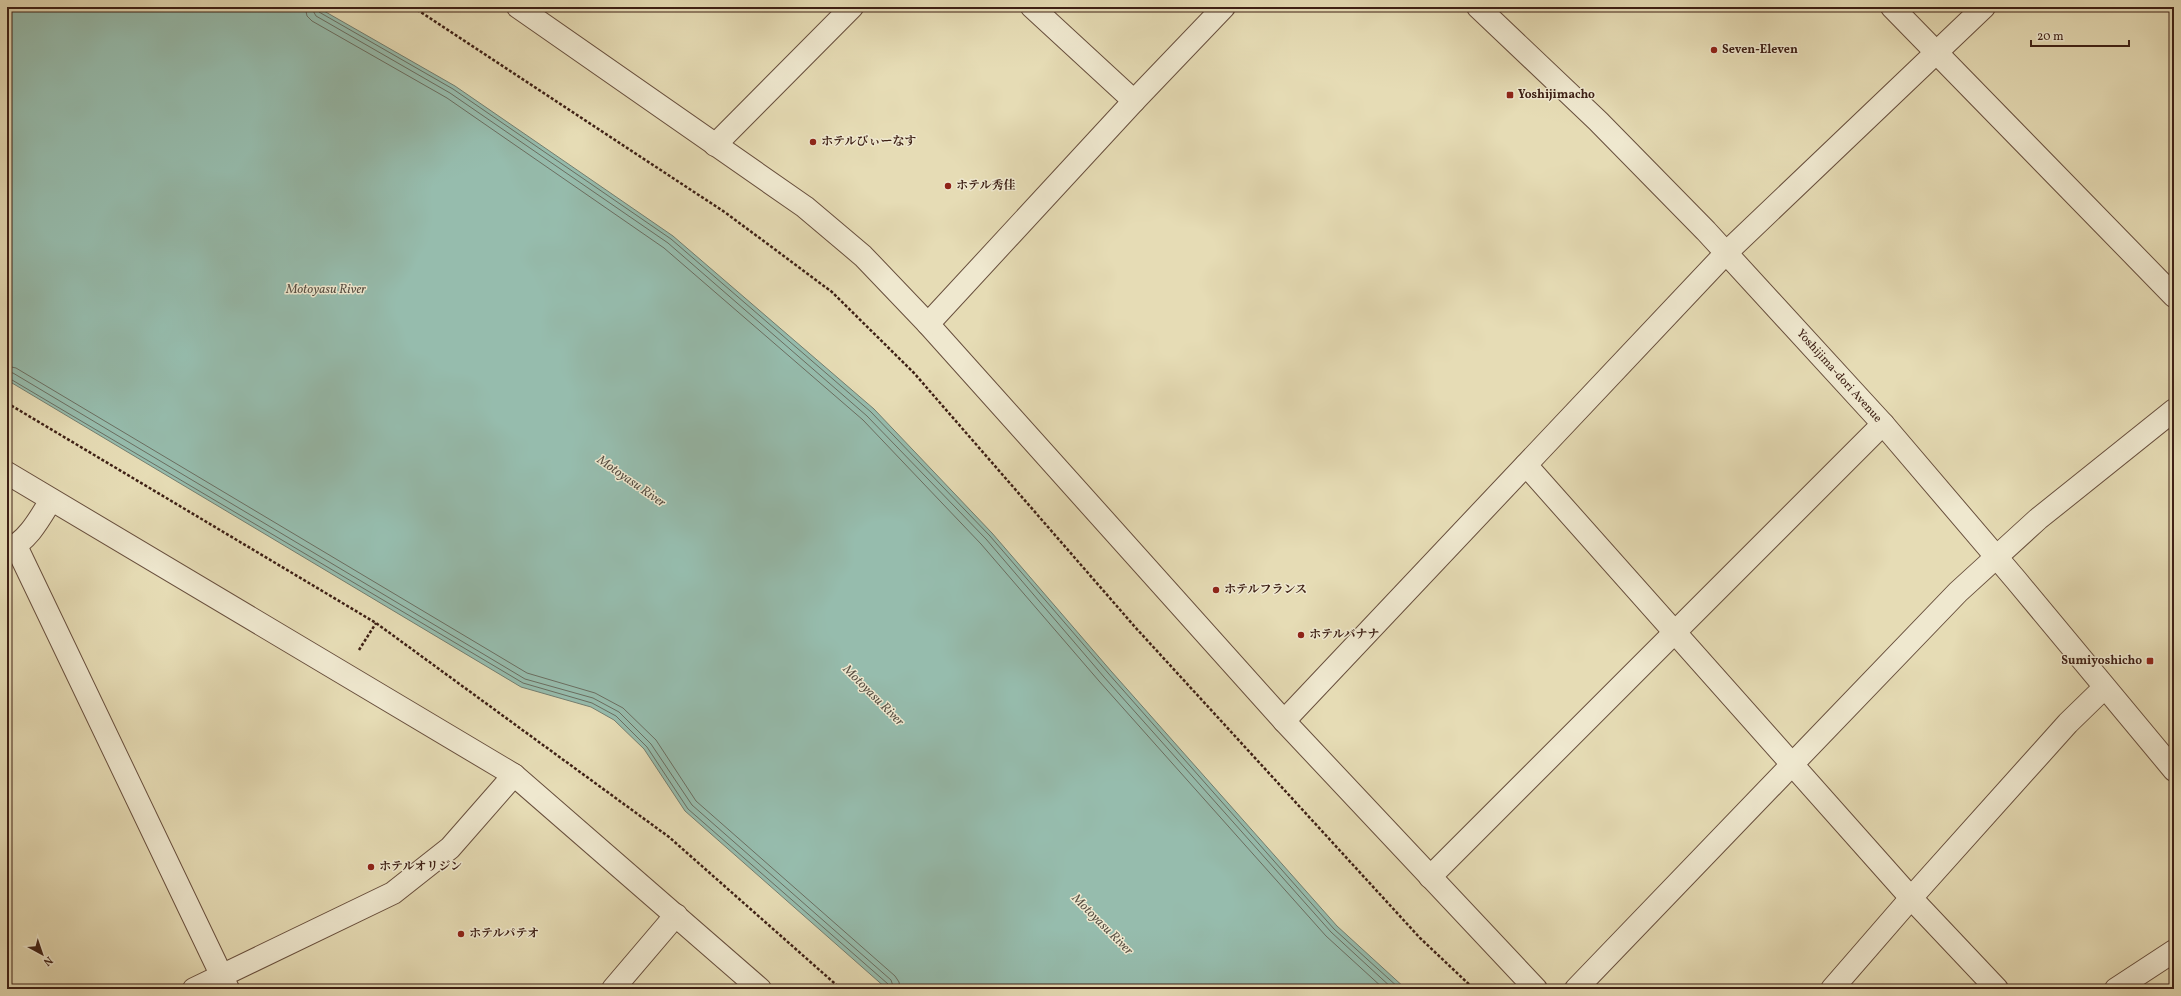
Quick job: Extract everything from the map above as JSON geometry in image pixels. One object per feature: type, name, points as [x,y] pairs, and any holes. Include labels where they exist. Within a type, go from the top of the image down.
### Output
[{"type":"street","points":[[715,145],[852,7]]},
{"type":"street","points":[[1032,7],[1134,101]]},
{"type":"street","points":[[928,324],[1134,101],[1224,7]]},
{"type":"street","name":"Yoshijima-dori Avenue","points":[[1478,7],[1598,120],[1726,253],[1883,424],[2016,580],[2104,688],[2174,770]]},
{"type":"street","points":[[1892,7],[2174,296]]},
{"type":"street","points":[[1284,721],[1726,253],[1984,7]]},
{"type":"street","points":[[525,9],[811,212],[863,256],[928,324],[1284,721],[1536,989]]},
{"type":"street","points":[[1576,989],[1958,592],[2038,519],[2174,410]]},
{"type":"street","points":[[1430,878],[1883,424]]},
{"type":"street","points":[[1526,465],[1911,898],[1997,989]]},
{"type":"street","points":[[7,473],[514,775],[760,989]]},
{"type":"street","points":[[51,500],[38,522],[11,548],[226,983]]},
{"type":"street","points":[[1832,989],[1911,898],[2068,723],[2104,688]]},
{"type":"street","points":[[194,989],[226,983],[393,893],[450,848],[514,775]]},
{"type":"street","points":[[613,989],[676,916]]},
{"type":"street","points":[[2116,989],[2174,951]]},
{"type":"path","points":[[412,7],[726,213],[832,292],[914,373],[1135,627],[1414,933],[1474,989]]},
{"type":"path","points":[[7,403],[376,623],[669,837],[841,989]]},
{"type":"water","name":"Motoyasu River","points":[[7,7],[317,7],[455,86],[673,236],[874,409],[992,533],[1111,671],[1337,926],[1406,989],[887,989],[685,811],[644,749],[614,720],[591,707],[521,687],[7,380]]},
{"type":"place","name":"Seven-Eleven","points":[[1714,50]]},
{"type":"place","name":"Yoshijimacho","points":[[1510,95]]},
{"type":"place","name":"ホテルびぃーなす","points":[[813,142]]},
{"type":"place","name":"ホテル秀佳","points":[[948,186]]},
{"type":"place","name":"ホテルフランス","points":[[1216,590]]},
{"type":"place","name":"ホテルバナナ","points":[[1301,635]]},
{"type":"place","name":"Sumiyoshicho","points":[[2150,661]]},
{"type":"place","name":"ホテルオリジン","points":[[371,867]]},
{"type":"place","name":"ホテルパテオ","points":[[461,934]]}]
